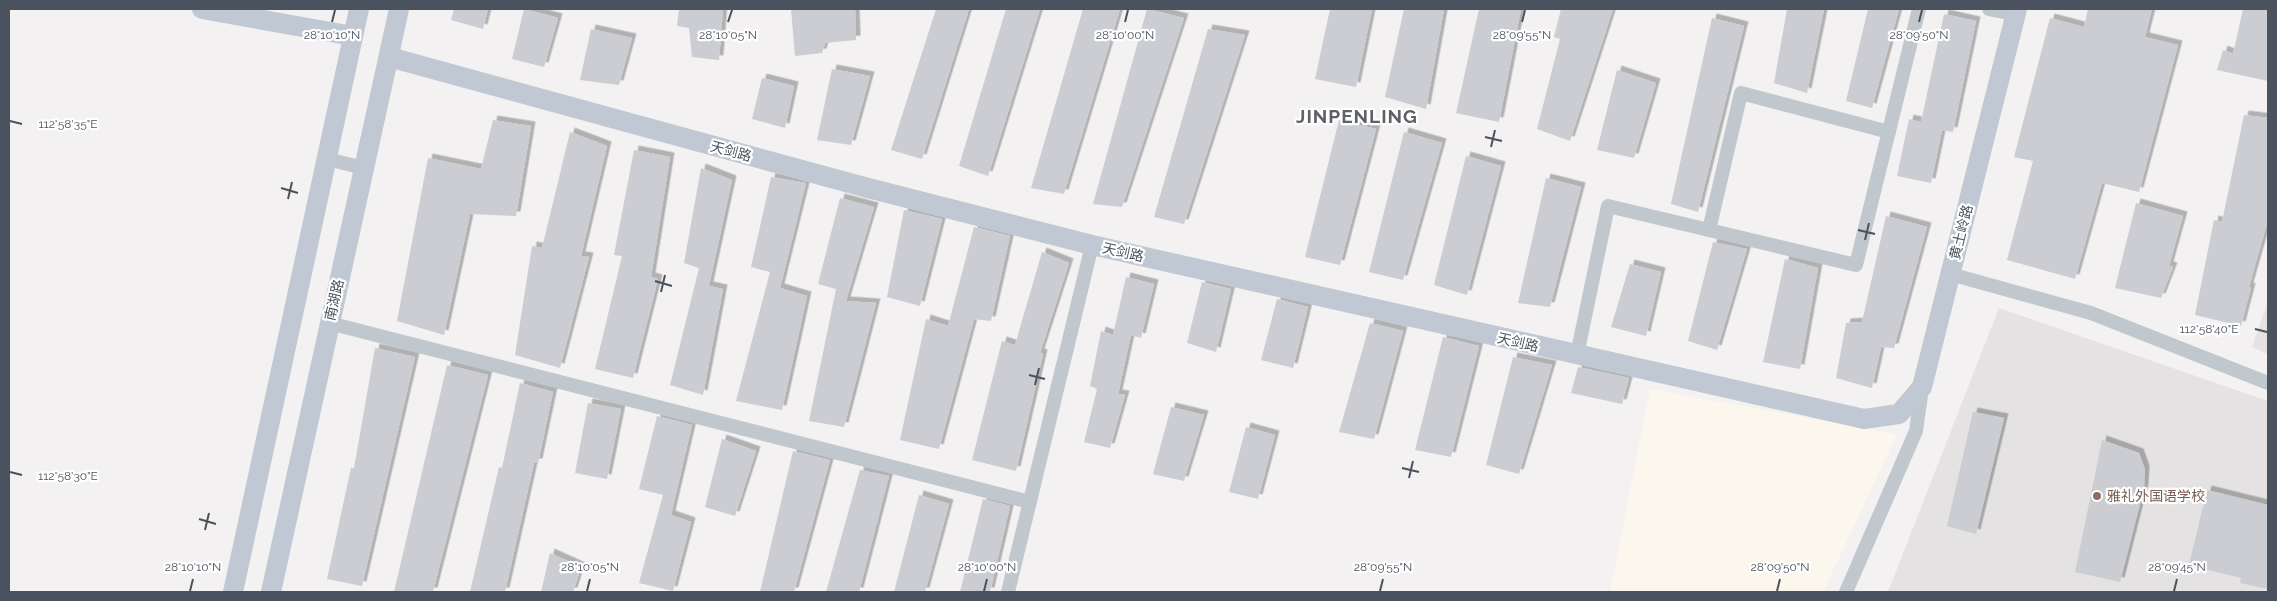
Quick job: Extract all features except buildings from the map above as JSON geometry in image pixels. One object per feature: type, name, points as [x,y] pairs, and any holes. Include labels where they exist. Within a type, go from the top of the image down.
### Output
[{"type":"street","points":[[202,9],[353,36]]},
{"type":"street","points":[[233,592],[359,9]]},
{"type":"street","name":"南湖路","points":[[271,592],[399,9]]},
{"type":"street","points":[[1577,355],[1608,206],[1856,265],[1919,9]]},
{"type":"street","points":[[1989,9],[2016,12]]},
{"type":"street","name":"黄土岭路","points":[[1864,419],[1899,414],[1922,388],[2016,12]]},
{"type":"street","name":"天剑路","points":[[389,57],[868,188],[1092,245],[1864,419]]},
{"type":"street","points":[[1709,230],[1741,92],[1889,132]]},
{"type":"street","points":[[326,159],[364,168]]},
{"type":"street","points":[[1008,592],[1092,245]]},
{"type":"street","points":[[1950,274],[2091,313],[2268,383]]},
{"type":"street","points":[[329,323],[1030,502]]},
{"type":"street","points":[[1846,592],[1916,431],[1922,388]]},
{"type":"shaded area","points":[[2268,301],[2268,354],[2252,347]]},
{"type":"shaded area","name":"雅礼外国语学校","points":[[1999,308],[2268,401],[2268,592],[1888,592]]},
{"type":"shaded area","points":[[1650,389],[1897,434],[1823,592],[1610,592]]},
{"type":"place","name":"雅礼外国语学校","points":[[2097,496]]},
{"type":"district","name":"JINPENLING","points":[[1357,116]]}]
